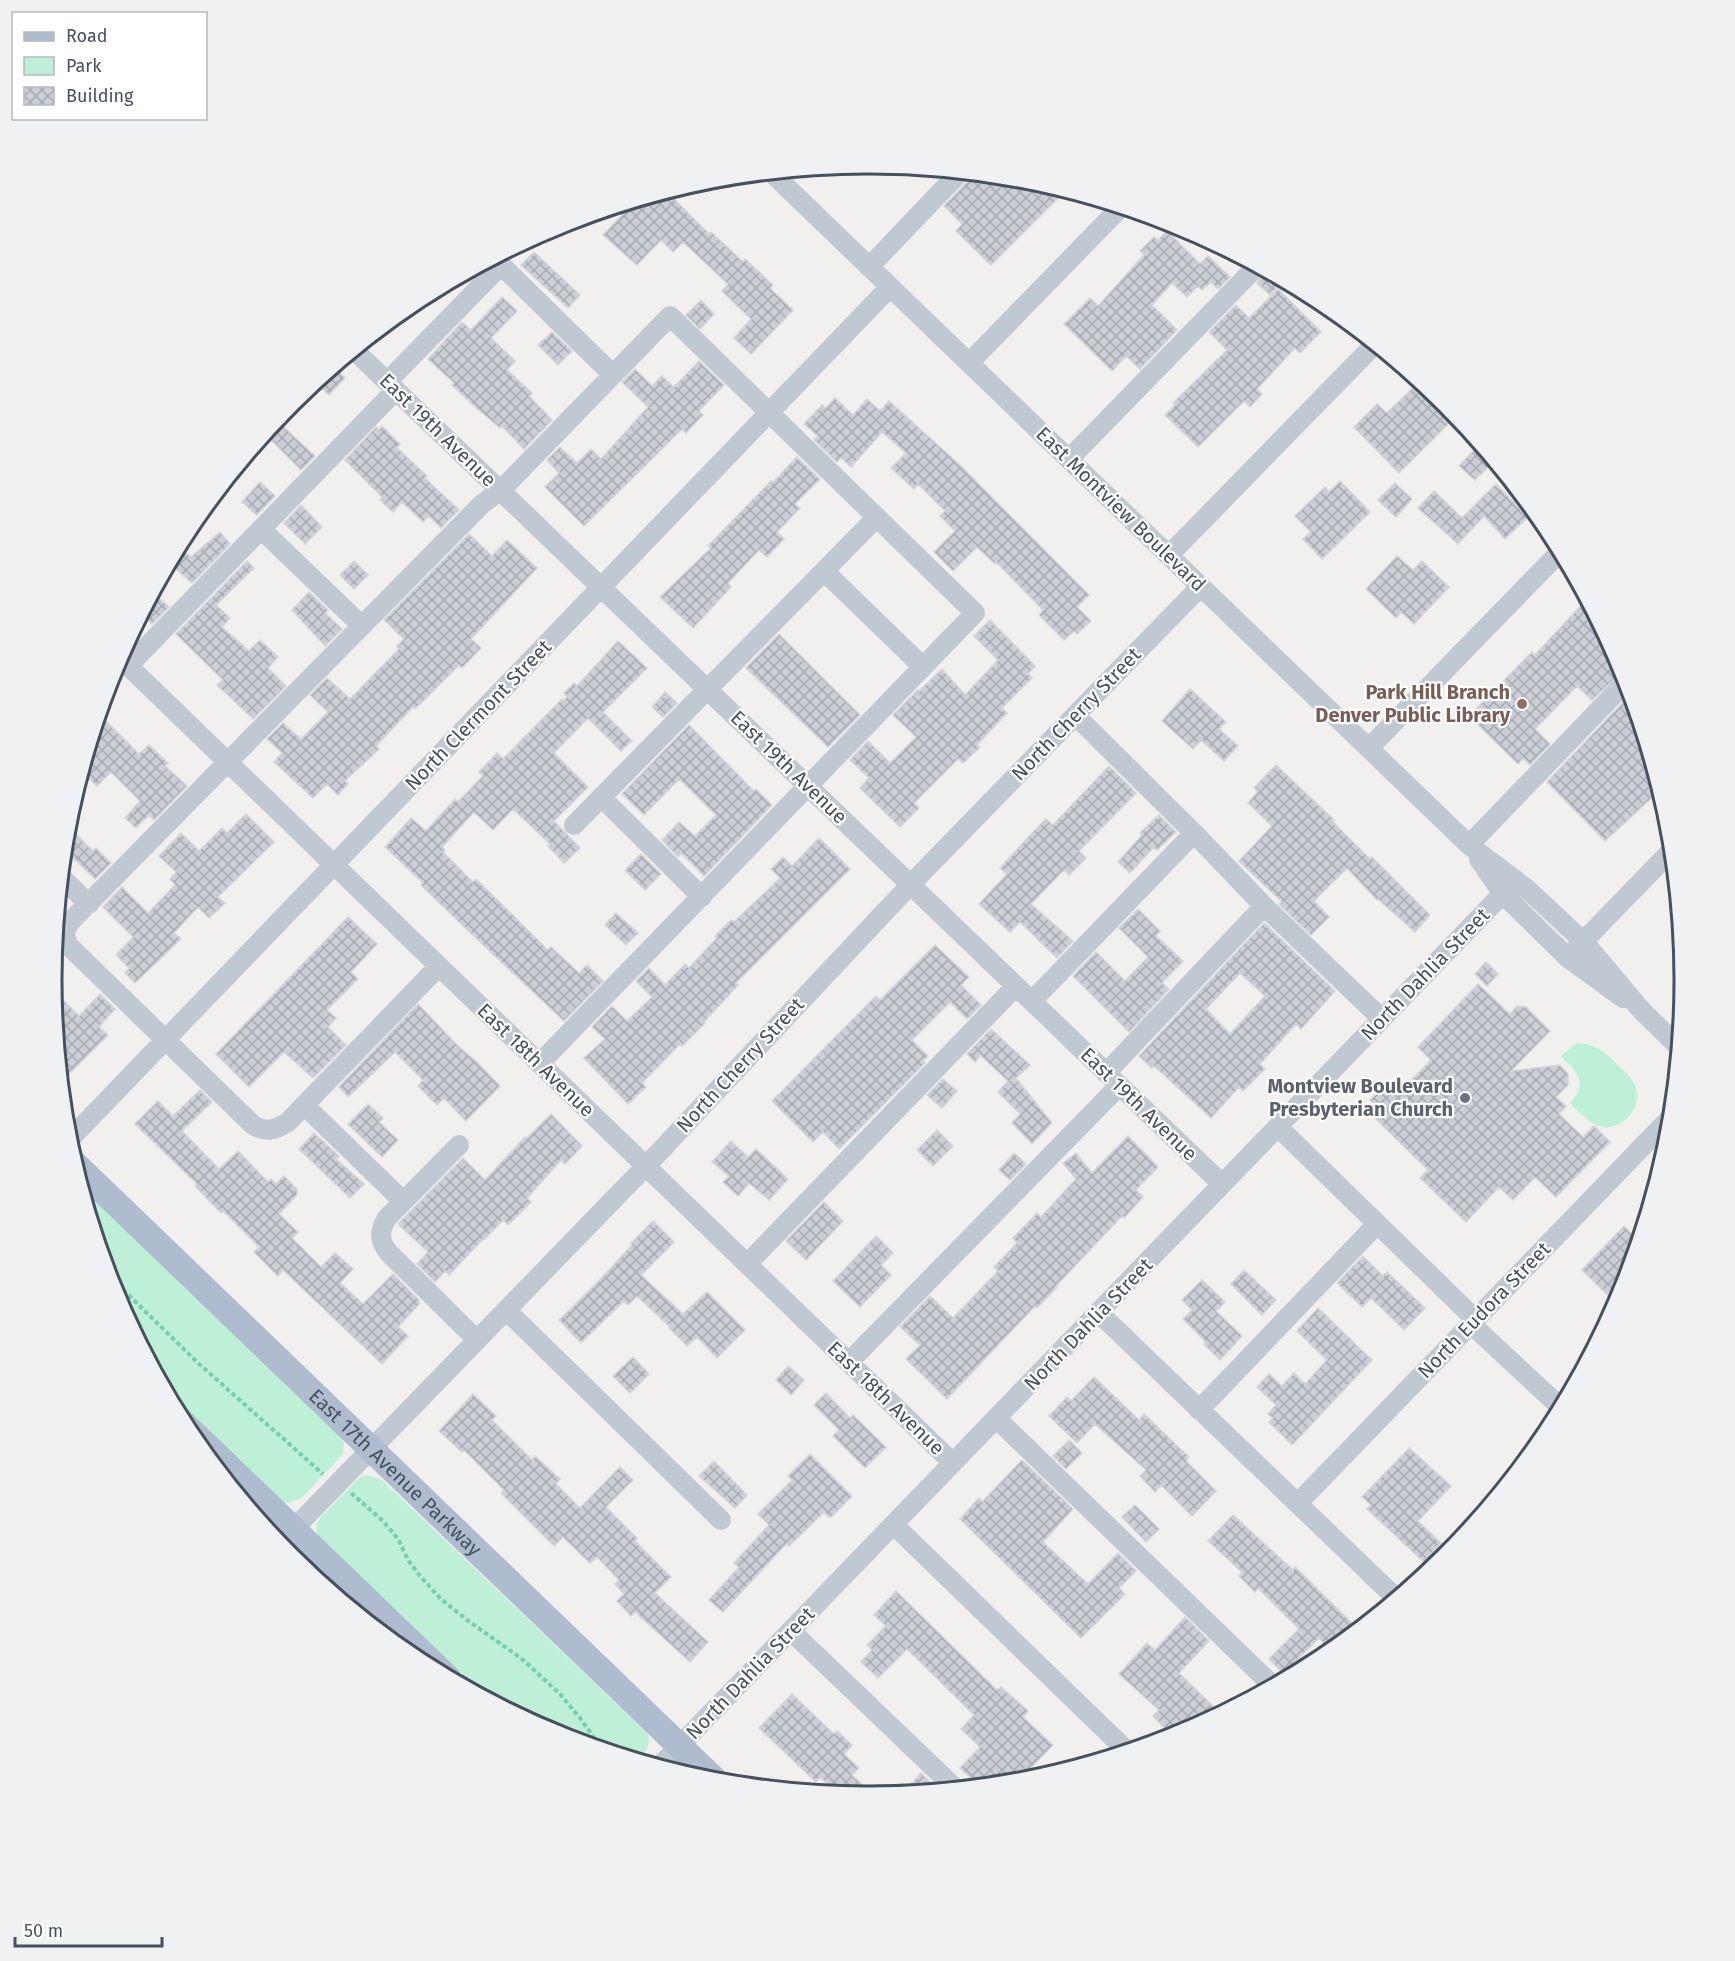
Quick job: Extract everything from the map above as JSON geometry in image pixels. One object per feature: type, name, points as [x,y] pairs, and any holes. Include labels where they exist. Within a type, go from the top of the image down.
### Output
[{"type":"main road","name":"East 17th Avenue Parkway","points":[[86,1174],[704,1770]]},
{"type":"main road","points":[[254,1503],[273,1524]]},
{"type":"main road","points":[[290,1541],[380,1622]]},
{"type":"street","name":"East Montview Boulevard","points":[[779,179],[1469,845],[1509,887],[1568,958],[1642,1011]]},
{"type":"street","points":[[869,267],[953,179]]},
{"type":"street","points":[[969,363],[1115,213]]},
{"type":"street","points":[[132,652],[261,529],[501,265],[613,375]]},
{"type":"street","points":[[1068,459],[1251,272]]},
{"type":"street","name":"North Clermont Street","points":[[76,1133],[890,287]]},
{"type":"street","points":[[439,966],[304,1105],[279,1128],[271,1131],[261,1130],[253,1125],[69,946],[64,933],[66,926],[483,504],[501,490],[670,316],[975,613],[540,1063]]},
{"type":"street","points":[[1169,555],[1369,350]]},
{"type":"street","name":"East 19th Avenue","points":[[360,355],[1222,1184]]},
{"type":"street","points":[[574,825],[877,517]]},
{"type":"street","points":[[261,529],[362,626]]},
{"type":"street","points":[[1369,747],[1554,558]]},
{"type":"street","points":[[824,571],[923,667]]},
{"type":"street","name":"North Cherry Street","points":[[285,1537],[646,1166],[911,884],[1201,586]]},
{"type":"street","name":"East 18th Avenue","points":[[126,664],[953,1463]]},
{"type":"street","points":[[1469,845],[1619,689]]},
{"type":"street","points":[[1075,715],[1264,906],[1382,1019]]},
{"type":"street","points":[[601,797],[702,897]]},
{"type":"street","points":[[1032,1001],[1194,833]]},
{"type":"street","points":[[1568,958],[1664,858]]},
{"type":"street","points":[[67,883],[88,904]]},
{"type":"street","name":"East Montview Boulevard","points":[[1509,887],[1584,942],[1642,1011],[1671,1040]]},
{"type":"street","name":"North Dahlia Street","points":[[665,1761],[1509,887]]},
{"type":"street","points":[[849,1362],[1113,1079],[1264,906]]},
{"type":"street","points":[[747,1264],[1016,986]]},
{"type":"street","points":[[304,1105],[403,1201]]},
{"type":"street","points":[[1278,1126],[1555,1402]]},
{"type":"street","name":"North Eudora Street","points":[[1298,1503],[1660,1129]]},
{"type":"street","points":[[459,1145],[403,1201],[381,1227],[380,1236],[383,1245],[477,1340]]},
{"type":"street","points":[[1199,1410],[1377,1224]]},
{"type":"street","points":[[506,1310],[722,1520]]},
{"type":"street","points":[[1100,1313],[1391,1593]]},
{"type":"street","points":[[997,1419],[1267,1681]]},
{"type":"street","points":[[894,1525],[1121,1746]]},
{"type":"street","points":[[791,1630],[949,1782]]},
{"type":"path","points":[[123,1290],[263,1423],[323,1474],[372,1509],[398,1539],[408,1560],[420,1576],[441,1599],[522,1659],[560,1694],[595,1739]]},
{"type":"green space","points":[[1577,1043],[1589,1045],[1603,1052],[1635,1084],[1637,1097],[1635,1105],[1626,1120],[1611,1127],[1602,1127],[1584,1117],[1570,1103],[1579,1089],[1579,1078],[1561,1056]]},
{"type":"green space","points":[[91,1196],[344,1443],[343,1454],[302,1498],[289,1503],[281,1501],[184,1408],[145,1337],[123,1289],[104,1240]]},
{"type":"green space","points":[[367,1475],[381,1479],[648,1734],[649,1742],[643,1754],[559,1725],[471,1682],[321,1539],[316,1528],[320,1518],[360,1477]]},
{"type":"building","points":[[968,181],[1058,198],[991,265],[956,231],[962,224],[944,206]]},
{"type":"building","points":[[674,199],[709,234],[711,232],[743,262],[745,259],[773,285],[770,288],[793,310],[751,354],[734,338],[751,319],[722,291],[728,284],[683,242],[673,252],[661,240],[637,265],[603,235],[623,214]]},
{"type":"building","points":[[1166,232],[1169,233],[1200,264],[1208,256],[1230,277],[1218,289],[1211,282],[1202,290],[1198,286],[1187,297],[1172,283],[1152,305],[1177,330],[1140,369],[1126,356],[1112,371],[1064,324],[1090,298],[1098,306],[1144,255],[1140,251],[1154,237],[1158,240]]},
{"type":"building","points":[[534,252],[580,295],[568,308],[521,265]]},
{"type":"building","points":[[1262,277],[1278,286],[1270,295],[1257,283]]},
{"type":"building","points":[[1278,289],[1321,332],[1300,353],[1295,348],[1257,389],[1262,394],[1250,407],[1244,401],[1198,447],[1165,415],[1175,405],[1173,403],[1227,350],[1209,332],[1236,305],[1249,318]]},
{"type":"building","points":[[502,297],[517,311],[491,338],[515,361],[507,370],[532,393],[529,396],[552,420],[524,449],[502,426],[500,428],[473,405],[452,385],[454,383],[428,359],[462,322],[471,330]]},
{"type":"building","points":[[701,300],[714,314],[700,329],[686,315]]},
{"type":"building","points":[[552,332],[572,351],[558,365],[538,345]]},
{"type":"building","points":[[699,361],[724,385],[699,411],[703,415],[686,433],[682,429],[584,526],[545,487],[559,473],[547,460],[560,447],[577,463],[591,449],[601,459],[648,407],[622,382],[635,369],[652,386],[662,376],[674,387]]},
{"type":"building","points":[[339,372],[345,378],[329,395],[322,388]]},
{"type":"building","points":[[1413,388],[1449,423],[1399,473],[1354,427],[1377,404],[1387,413]]},
{"type":"building","points":[[835,398],[853,415],[867,399],[880,411],[889,401],[961,466],[1089,595],[1077,607],[1091,621],[1077,634],[1074,631],[1064,640],[1039,615],[1043,610],[996,562],[995,564],[977,547],[953,571],[934,552],[955,531],[940,516],[945,511],[918,484],[914,489],[891,468],[906,453],[882,432],[851,467],[841,457],[837,462],[814,440],[818,436],[804,424],[822,405],[826,408]]},
{"type":"building","points":[[382,426],[400,444],[397,448],[459,510],[441,528],[429,516],[423,522],[402,502],[393,512],[380,500],[382,497],[345,460],[376,427],[379,430]]},
{"type":"building","points":[[283,427],[315,456],[301,470],[271,440]]},
{"type":"building","points":[[1474,450],[1488,467],[1475,480],[1459,466]]},
{"type":"building","points":[[797,457],[820,479],[795,504],[800,508],[777,532],[784,539],[767,557],[759,550],[728,583],[731,587],[693,628],[660,597],[711,548],[708,546]]},
{"type":"building","points":[[1340,481],[1370,512],[1322,559],[1303,539],[1311,532],[1295,516],[1325,487],[1329,492]]},
{"type":"building","points":[[260,482],[275,496],[257,515],[242,502]]},
{"type":"building","points":[[1395,483],[1412,499],[1396,517],[1378,500]]},
{"type":"building","points":[[1496,484],[1527,518],[1505,539],[1484,516],[1458,544],[1418,508],[1434,491],[1462,518]]},
{"type":"building","points":[[301,505],[322,527],[305,544],[284,523]]},
{"type":"building","points":[[220,532],[230,544],[192,583],[175,568],[185,552],[191,557]]},
{"type":"building","points":[[469,534],[492,556],[507,540],[537,568],[471,639],[481,648],[462,668],[459,665],[415,709],[413,707],[376,746],[379,749],[345,781],[348,784],[338,795],[327,784],[313,798],[274,762],[282,753],[267,739],[283,723],[301,739],[328,712],[310,695],[327,678],[350,699],[399,649],[397,646],[404,639],[384,620]]},
{"type":"building","points":[[1397,556],[1413,570],[1422,561],[1449,587],[1414,624],[1401,612],[1396,618],[1366,589]]},
{"type":"building","points":[[247,561],[254,568],[216,605],[230,618],[222,627],[249,651],[260,640],[278,657],[268,668],[286,686],[253,719],[217,685],[223,680],[176,634]]},
{"type":"building","points":[[354,561],[368,575],[354,589],[340,575]]},
{"type":"building","points":[[309,592],[328,610],[325,613],[342,629],[325,646],[292,610]]},
{"type":"building","points":[[158,598],[169,607],[152,624],[147,619]]},
{"type":"building","points":[[1581,606],[1615,679],[1592,700],[1577,686],[1535,729],[1550,744],[1530,765],[1523,758],[1518,764],[1469,716],[1532,652],[1535,655]]},
{"type":"building","points":[[990,620],[1035,666],[1028,674],[1032,678],[1002,708],[1007,713],[977,745],[980,747],[963,763],[958,759],[914,803],[919,808],[900,827],[860,788],[869,778],[850,760],[868,741],[890,763],[916,737],[893,715],[942,669],[965,695],[998,660],[974,636]]},
{"type":"building","points":[[779,634],[860,715],[828,747],[746,668]]},
{"type":"building","points":[[618,641],[647,668],[603,712],[632,741],[621,751],[588,718],[554,753],[588,787],[554,821],[580,848],[564,863],[548,846],[550,844],[513,809],[493,830],[474,812],[442,847],[445,850],[443,852],[473,882],[476,879],[548,950],[551,947],[579,973],[587,965],[603,981],[564,1021],[460,923],[385,847],[411,818],[426,831],[455,799],[458,802],[483,776],[479,772],[497,753],[503,759],[562,699],[563,701],[567,697],[564,693],[574,683],[577,686]]},
{"type":"building","points":[[1190,689],[1226,722],[1219,729],[1238,746],[1224,761],[1201,740],[1193,749],[1162,721]]},
{"type":"building","points":[[665,692],[677,703],[663,717],[652,707]]},
{"type":"building","points":[[1624,702],[1652,797],[1605,841],[1547,782]]},
{"type":"building","points":[[105,720],[139,754],[149,745],[168,763],[165,766],[187,786],[154,820],[149,815],[136,828],[125,818],[140,801],[111,772],[97,786],[88,777]]},
{"type":"building","points":[[689,725],[754,791],[756,789],[772,805],[704,876],[681,853],[678,857],[662,840],[679,822],[695,836],[716,815],[679,779],[644,815],[622,794]]},
{"type":"building","points":[[1276,765],[1430,915],[1415,932],[1377,900],[1347,868],[1314,901],[1329,917],[1311,935],[1279,904],[1282,902],[1239,861],[1272,826],[1248,803],[1258,791],[1254,788]]},
{"type":"building","points":[[1109,766],[1136,793],[1079,851],[1086,858],[1069,875],[1064,870],[1031,904],[1073,941],[1057,958],[1020,922],[1010,932],[979,904],[1007,874],[1000,868],[1034,831],[1046,819],[1053,825]]},
{"type":"building","points":[[246,814],[274,842],[218,897],[225,903],[209,918],[198,907],[174,933],[181,939],[135,983],[125,973],[129,968],[116,955],[133,937],[103,907],[122,887],[148,913],[175,885],[170,879],[176,872],[159,856],[181,833],[199,851],[222,828],[227,833]]},
{"type":"building","points":[[1159,815],[1176,832],[1157,850],[1154,847],[1130,873],[1118,862],[1142,835],[1140,833]]},
{"type":"building","points":[[75,833],[93,851],[96,848],[111,863],[95,879],[71,856]]},
{"type":"building","points":[[819,838],[850,869],[736,983],[738,985],[705,1023],[682,1046],[680,1044],[642,1083],[646,1087],[628,1104],[584,1058],[605,1039],[592,1027],[612,1006],[627,1021],[652,997],[636,981],[649,968],[665,985],[685,964],[689,968],[731,920],[734,922],[780,878],[771,869],[783,857],[792,866]]},
{"type":"building","points":[[641,854],[661,874],[645,890],[625,870]]},
{"type":"building","points":[[1138,909],[1160,931],[1156,936],[1183,961],[1162,983],[1169,989],[1129,1032],[1073,976],[1096,952],[1125,981],[1148,957],[1119,928]]},
{"type":"building","points":[[616,913],[638,933],[626,945],[605,925]]},
{"type":"building","points":[[348,917],[377,944],[351,972],[358,979],[327,1010],[336,1018],[328,1027],[346,1045],[313,1078],[284,1052],[249,1087],[216,1054]]},
{"type":"building","points":[[1264,923],[1335,991],[1301,1029],[1296,1024],[1260,1064],[1265,1069],[1243,1091],[1239,1087],[1211,1118],[1154,1066],[1152,1068],[1139,1056]],"holes":[[[1240,973],[1265,996],[1230,1034],[1206,1009]]]},
{"type":"building","points":[[935,945],[969,977],[961,985],[981,1005],[967,1019],[950,1002],[912,1040],[928,1056],[923,1061],[925,1063],[839,1149],[823,1132],[813,1142],[772,1101],[876,996],[880,1000]]},
{"type":"building","points":[[1486,962],[1498,974],[1487,986],[1475,974]]},
{"type":"building","name":"Montview Boulevard Presbyterian Church","points":[[1478,984],[1510,1014],[1517,1006],[1526,1007],[1550,1031],[1511,1071],[1560,1065],[1568,1074],[1568,1085],[1556,1097],[1566,1106],[1559,1114],[1583,1137],[1594,1126],[1610,1142],[1556,1197],[1535,1177],[1513,1200],[1499,1187],[1466,1222],[1420,1178],[1428,1170],[1375,1118],[1381,1111],[1370,1100],[1389,1081],[1400,1092],[1431,1060],[1418,1047]]},
{"type":"building","points":[[100,994],[115,1009],[99,1027],[108,1035],[69,1074],[67,1072],[63,1033],[62,999],[79,1016]]},
{"type":"building","points":[[418,1004],[500,1086],[466,1121],[444,1098],[437,1105],[418,1086],[423,1080],[395,1052],[348,1097],[339,1087]]},
{"type":"building","points":[[991,1029],[1030,1065],[1016,1078],[1052,1123],[1032,1144],[1012,1123],[1020,1114],[998,1092],[1008,1081],[980,1055],[975,1062],[967,1054]]},
{"type":"building","points":[[943,1079],[957,1091],[942,1108],[927,1095]]},
{"type":"building","points":[[200,1090],[212,1102],[182,1131],[219,1169],[238,1151],[268,1182],[271,1179],[276,1184],[284,1176],[297,1189],[297,1195],[279,1214],[298,1232],[292,1238],[321,1267],[335,1253],[353,1269],[340,1283],[363,1304],[393,1274],[419,1300],[420,1303],[398,1327],[408,1336],[382,1364],[283,1270],[278,1276],[254,1252],[259,1247],[223,1211],[221,1213],[195,1186],[197,1184],[135,1124],[158,1101],[173,1116]]},
{"type":"building","points":[[368,1104],[383,1118],[379,1122],[398,1140],[382,1157],[348,1124]]},
{"type":"building","points":[[551,1114],[582,1146],[565,1164],[561,1160],[527,1198],[531,1202],[508,1225],[503,1220],[449,1275],[445,1271],[435,1282],[417,1264],[428,1252],[398,1224],[463,1158],[485,1180],[525,1137],[527,1138]]},
{"type":"building","points":[[937,1130],[953,1146],[933,1166],[917,1150]]},
{"type":"building","points":[[314,1133],[339,1156],[336,1159],[364,1184],[350,1198],[299,1149]]},
{"type":"building","points":[[1128,1136],[1158,1167],[1136,1190],[1143,1197],[1124,1218],[1122,1216],[1037,1308],[1035,1306],[947,1399],[906,1359],[920,1345],[900,1327],[930,1296],[953,1318],[998,1271],[994,1267],[1017,1243],[1013,1238],[1037,1213],[1041,1217],[1076,1179],[1063,1163],[1076,1153],[1092,1173]]},
{"type":"building","points":[[731,1141],[748,1157],[756,1149],[788,1179],[769,1200],[749,1183],[738,1196],[723,1182],[729,1176],[712,1162]]},
{"type":"building","points":[[1014,1153],[1026,1164],[1010,1180],[999,1170]]},
{"type":"building","points":[[824,1202],[843,1221],[806,1260],[786,1241]]},
{"type":"building","points":[[653,1221],[674,1242],[641,1275],[683,1314],[707,1292],[745,1330],[717,1358],[697,1337],[687,1346],[637,1296],[628,1305],[624,1301],[581,1343],[559,1320],[595,1285]]},
{"type":"building","points":[[1624,1226],[1633,1235],[1609,1296],[1582,1270]]},
{"type":"building","points":[[876,1236],[893,1253],[881,1265],[891,1275],[860,1307],[833,1281]]},
{"type":"building","points":[[1363,1256],[1383,1276],[1387,1272],[1425,1308],[1404,1330],[1371,1298],[1362,1307],[1337,1283]]},
{"type":"building","points":[[1244,1270],[1276,1300],[1262,1315],[1231,1284]]},
{"type":"building","points":[[1202,1280],[1225,1302],[1216,1311],[1242,1336],[1220,1360],[1183,1319],[1192,1310],[1182,1300]]},
{"type":"building","points":[[1318,1308],[1372,1360],[1292,1445],[1269,1422],[1273,1418],[1268,1414],[1276,1405],[1257,1387],[1269,1374],[1282,1386],[1294,1373],[1305,1384],[1327,1360],[1297,1331]]},
{"type":"building","points":[[633,1357],[649,1374],[630,1393],[613,1376]]},
{"type":"building","points":[[788,1366],[804,1380],[791,1395],[776,1380]]},
{"type":"building","points":[[1094,1377],[1139,1420],[1144,1414],[1189,1457],[1186,1461],[1216,1491],[1192,1516],[1161,1485],[1155,1492],[1140,1476],[1146,1470],[1095,1424],[1077,1443],[1049,1416],[1067,1397],[1071,1401]]},
{"type":"building","points":[[826,1393],[850,1418],[853,1415],[886,1447],[865,1468],[833,1436],[839,1430],[814,1405]]},
{"type":"building","points":[[473,1394],[496,1416],[492,1420],[532,1460],[535,1456],[560,1479],[556,1484],[580,1508],[620,1467],[633,1480],[606,1507],[637,1538],[635,1541],[671,1577],[655,1593],[708,1642],[690,1662],[635,1612],[631,1616],[617,1601],[624,1594],[615,1584],[619,1580],[597,1557],[590,1563],[563,1537],[554,1546],[501,1493],[504,1490],[464,1450],[462,1452],[439,1431]]},
{"type":"building","points":[[1069,1440],[1082,1453],[1066,1469],[1053,1456]]},
{"type":"building","points":[[1409,1448],[1451,1486],[1418,1521],[1441,1543],[1424,1562],[1367,1509],[1371,1505],[1362,1497]]},
{"type":"building","points":[[810,1454],[852,1496],[830,1518],[824,1512],[789,1546],[787,1543],[723,1612],[709,1600],[739,1567],[734,1563],[769,1525],[758,1514],[792,1480],[788,1476]]},
{"type":"building","points":[[1022,1460],[1073,1509],[1043,1542],[1088,1584],[1118,1553],[1136,1571],[1119,1588],[1125,1594],[1081,1638],[960,1519],[979,1498],[982,1502]]},
{"type":"building","points":[[714,1461],[747,1495],[735,1508],[699,1476]]},
{"type":"building","points":[[1135,1505],[1159,1529],[1146,1542],[1122,1517]]},
{"type":"building","points":[[1233,1515],[1293,1570],[1295,1567],[1353,1624],[1325,1644],[1319,1638],[1296,1663],[1282,1672],[1269,1659],[1299,1629],[1258,1588],[1255,1592],[1239,1576],[1242,1572],[1208,1541]]},
{"type":"building","points":[[896,1591],[997,1690],[1001,1687],[1028,1711],[1023,1717],[1053,1745],[1029,1770],[973,1780],[960,1768],[980,1747],[961,1729],[974,1715],[907,1649],[878,1678],[861,1662],[872,1650],[867,1645],[886,1626],[874,1615]]},
{"type":"building","points":[[1185,1617],[1209,1641],[1179,1673],[1214,1707],[1165,1729],[1153,1716],[1159,1710],[1119,1674],[1147,1643],[1155,1650]]},
{"type":"building","points":[[792,1694],[834,1734],[837,1731],[852,1745],[844,1754],[859,1768],[852,1775],[863,1786],[829,1785],[820,1777],[816,1782],[759,1728]]},
{"type":"building","points":[[921,1773],[932,1784],[920,1785],[910,1785]]},
{"type":"place","name":"Park Hill Branch Denver Public Library","points":[[1522,704]]},
{"type":"place","name":"Montview Boulevard Presbyterian Church","points":[[1465,1098]]}]
